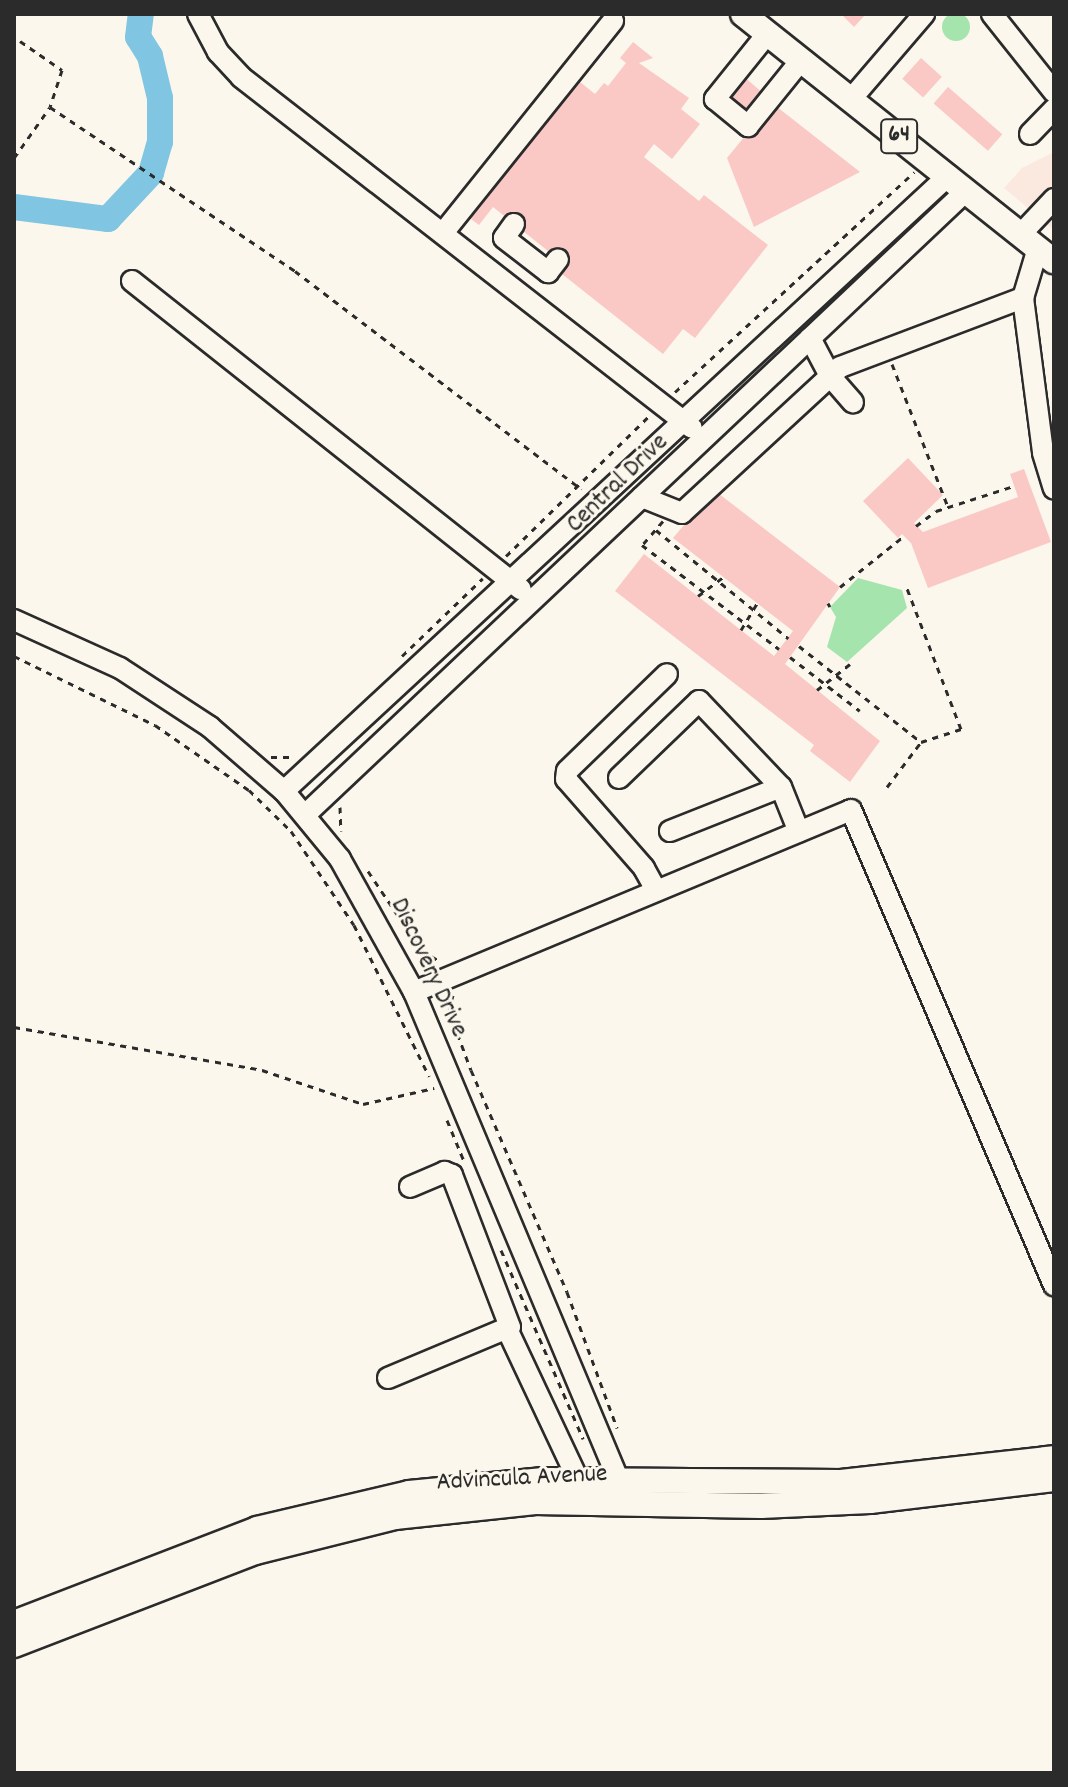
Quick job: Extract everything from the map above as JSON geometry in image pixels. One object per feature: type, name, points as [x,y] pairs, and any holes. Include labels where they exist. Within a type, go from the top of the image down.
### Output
[{"type":"main road","name":"64","points":[[743,14],[1038,248]]},
{"type":"main road","name":"Advincula Avenue","points":[[14,1623],[209,1546],[302,1516],[432,1489],[578,1480],[841,1482],[1054,1458]]},
{"type":"main road","name":"Advincula Avenue","points":[[14,1645],[255,1552],[395,1517],[535,1502],[857,1502],[1054,1479]]},
{"type":"street","points":[[198,14],[218,52],[241,77],[705,438]]},
{"type":"street","points":[[852,98],[924,14]]},
{"type":"street","points":[[992,14],[1054,92]]},
{"type":"street","points":[[443,233],[613,21]]},
{"type":"street","points":[[768,33],[715,99],[748,126],[802,59]]},
{"type":"street","points":[[1030,134],[1054,109]]},
{"type":"street","name":"Central Drive","points":[[305,815],[810,338],[958,183]]},
{"type":"street","name":"Central Drive","points":[[284,791],[685,420],[958,183]]},
{"type":"street","points":[[1054,199],[1023,298],[1043,453],[1054,488]]},
{"type":"street","points":[[514,224],[504,238],[531,254],[548,272],[558,259]]},
{"type":"street","points":[[508,283],[531,254]]},
{"type":"street","points":[[132,281],[497,565],[533,600]]},
{"type":"street","points":[[642,497],[682,513],[830,376],[886,350],[1023,298]]},
{"type":"street","points":[[810,338],[830,376],[853,402]]},
{"type":"street","name":"Discovery Drive","points":[[14,620],[107,662],[210,727],[284,791],[365,897],[414,992],[619,1481]]},
{"type":"street","points":[[656,890],[644,868],[566,779],[567,771],[667,674]]},
{"type":"street","points":[[619,778],[699,701],[781,787],[799,832]]},
{"type":"street","points":[[670,831],[781,787]]},
{"type":"street","points":[[414,992],[851,810],[1054,1285]]},
{"type":"street","points":[[410,1187],[445,1172],[452,1175],[511,1320],[508,1331],[578,1480]]},
{"type":"street","points":[[388,1378],[508,1331]]},
{"type":"path","points":[[14,158],[50,107],[62,70],[20,41]]},
{"type":"path","points":[[50,107],[308,280],[596,503]]},
{"type":"path","points":[[396,662],[662,403],[929,159]]},
{"type":"path","points":[[886,350],[948,507]]},
{"type":"path","points":[[916,526],[948,507],[1014,486]]},
{"type":"path","points":[[673,509],[642,545],[779,649]]},
{"type":"path","points":[[656,530],[788,638]]},
{"type":"path","points":[[840,587],[904,536]]},
{"type":"path","points":[[698,596],[723,577]]},
{"type":"path","points":[[887,787],[921,742],[961,729],[907,588]]},
{"type":"path","points":[[741,630],[757,603]]},
{"type":"path","points":[[799,646],[921,742]]},
{"type":"path","points":[[14,656],[155,725],[249,790],[291,831],[354,925],[440,1103]]},
{"type":"path","points":[[790,657],[860,711]]},
{"type":"path","points":[[817,690],[850,664]]},
{"type":"path","points":[[259,748],[271,757],[297,757]]},
{"type":"path","points":[[340,804],[340,829],[348,841]]},
{"type":"path","points":[[364,865],[421,950],[438,956],[448,976],[453,995],[449,1011],[465,1055],[619,1428],[581,1440],[500,1247]]},
{"type":"path","points":[[14,1027],[262,1070],[363,1104],[434,1088]]},
{"type":"path","points":[[446,1117],[470,1175]]},
{"type":"shaded area","points":[[1054,152],[1054,230],[1004,188],[1022,168]]},
{"type":"green space","points":[[956,13],[966,17],[970,27],[966,37],[956,41],[946,37],[942,27],[946,17]]},
{"type":"green space","points":[[858,578],[902,590],[907,608],[847,662],[827,647],[836,617],[830,607]]},
{"type":"building","points":[[841,14],[866,14],[854,27]]},
{"type":"building","points":[[633,42],[653,58],[639,63],[689,98],[681,109],[700,124],[672,159],[654,144],[644,157],[699,201],[704,195],[768,245],[695,338],[683,329],[663,354],[557,270],[558,259],[493,207],[479,225],[467,216],[575,78],[595,94],[604,83],[608,86],[626,63],[620,58]]},
{"type":"building","points":[[921,58],[942,77],[923,98],[902,79]]},
{"type":"building","points":[[742,75],[766,96],[748,116],[724,95]]},
{"type":"building","points":[[948,87],[1002,134],[988,151],[934,104]]},
{"type":"building","points":[[772,103],[860,172],[754,227],[727,158]]},
{"type":"building","points":[[908,458],[943,495],[914,523],[923,532],[1018,497],[1010,474],[1024,469],[1051,542],[928,588],[911,543],[902,534],[898,538],[863,501]]},
{"type":"building","points":[[714,490],[840,587],[785,664],[880,741],[850,782],[810,751],[814,745],[615,591],[644,554],[774,656],[793,631],[673,538]]},
{"type":"waterway","points":[[14,207],[108,219],[151,173],[160,142],[160,98],[150,56],[138,37],[141,14]]}]
